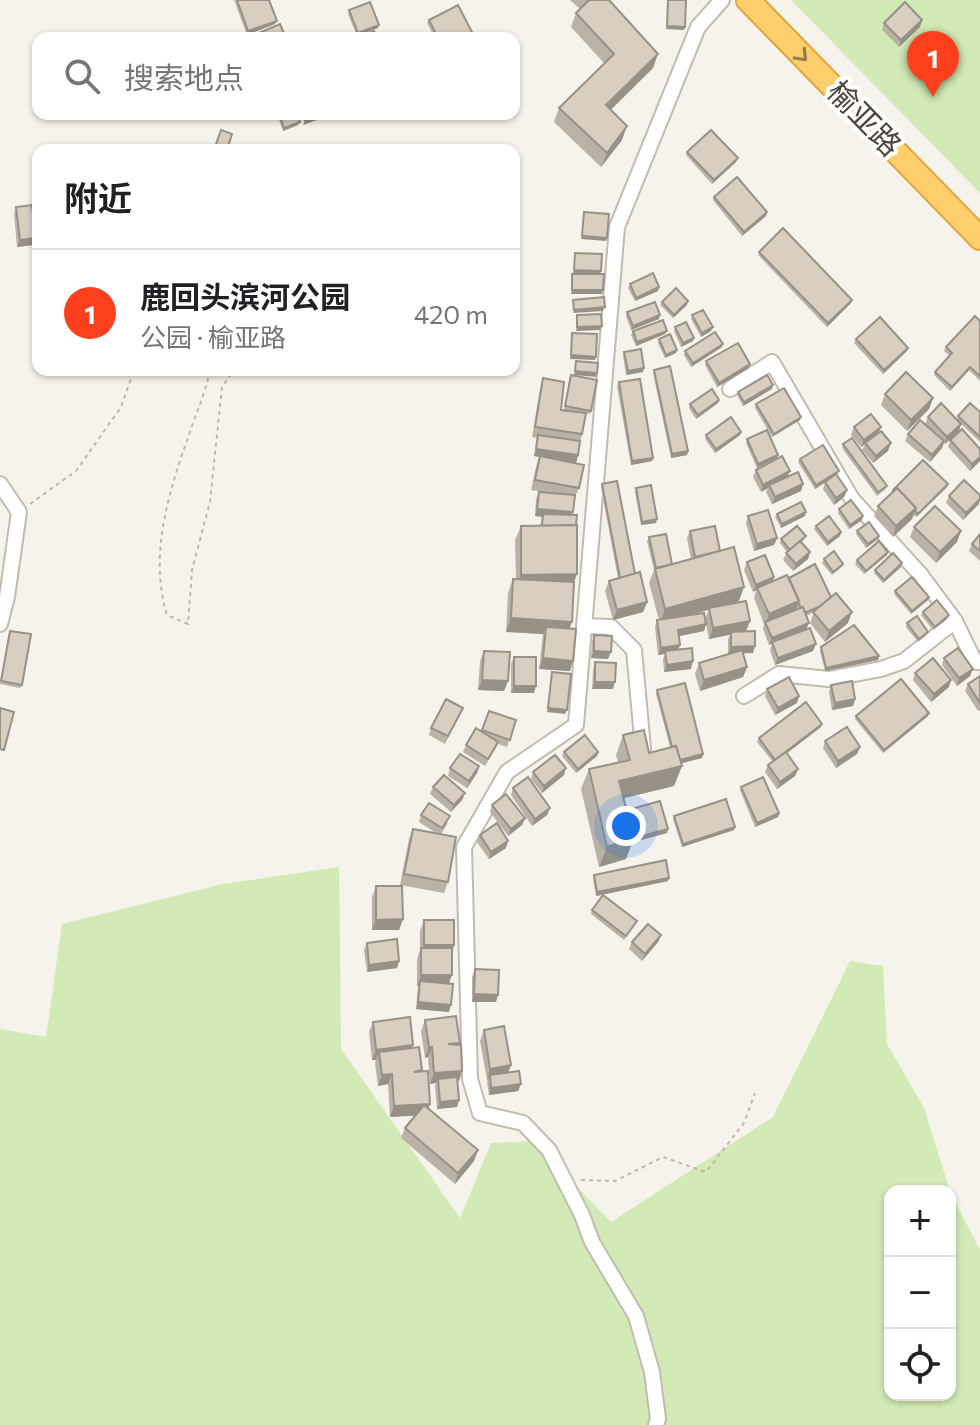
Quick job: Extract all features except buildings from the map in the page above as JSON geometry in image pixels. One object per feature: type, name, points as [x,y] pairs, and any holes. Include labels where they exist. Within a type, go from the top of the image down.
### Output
[{"type":"highway","name":"榆亚路","points":[[748,0],[980,238]]},
{"type":"street","points":[[656,1425],[658,1419],[652,1372],[636,1316],[592,1242],[549,1150],[523,1123],[480,1113],[470,1079],[464,847],[507,772],[576,725],[617,227],[698,27],[722,0]]},
{"type":"street","points":[[730,389],[772,362],[852,499],[920,574],[955,621],[975,662],[980,662]]},
{"type":"street","points":[[0,484],[19,512],[0,624]]},
{"type":"street","points":[[744,696],[779,674],[829,679],[881,669],[904,661],[955,621]]},
{"type":"street","points":[[584,626],[611,627],[634,650],[643,761]]},
{"type":"path","points":[[19,512],[76,471],[121,407],[132,376]]},
{"type":"path","points":[[208,376],[170,493],[159,549],[160,593],[167,615],[188,624],[192,570],[210,502],[222,387],[230,376]]},
{"type":"path","points":[[563,1179],[615,1181],[663,1157],[706,1172],[744,1123],[755,1093]]},
{"type":"green space","points":[[791,0],[980,0],[980,193]]},
{"type":"green space","points":[[339,867],[341,1049],[460,1218],[491,1143],[532,1141],[611,1222],[773,1117],[850,961],[883,966],[887,1044],[924,1108],[948,1185],[884,1185],[884,1401],[956,1401],[956,1204],[980,1250],[980,1425],[0,1425],[0,1029],[46,1037],[62,924],[223,884]]},
{"type":"place","name":"鹿回头滨河公园","points":[[933,97]]}]
